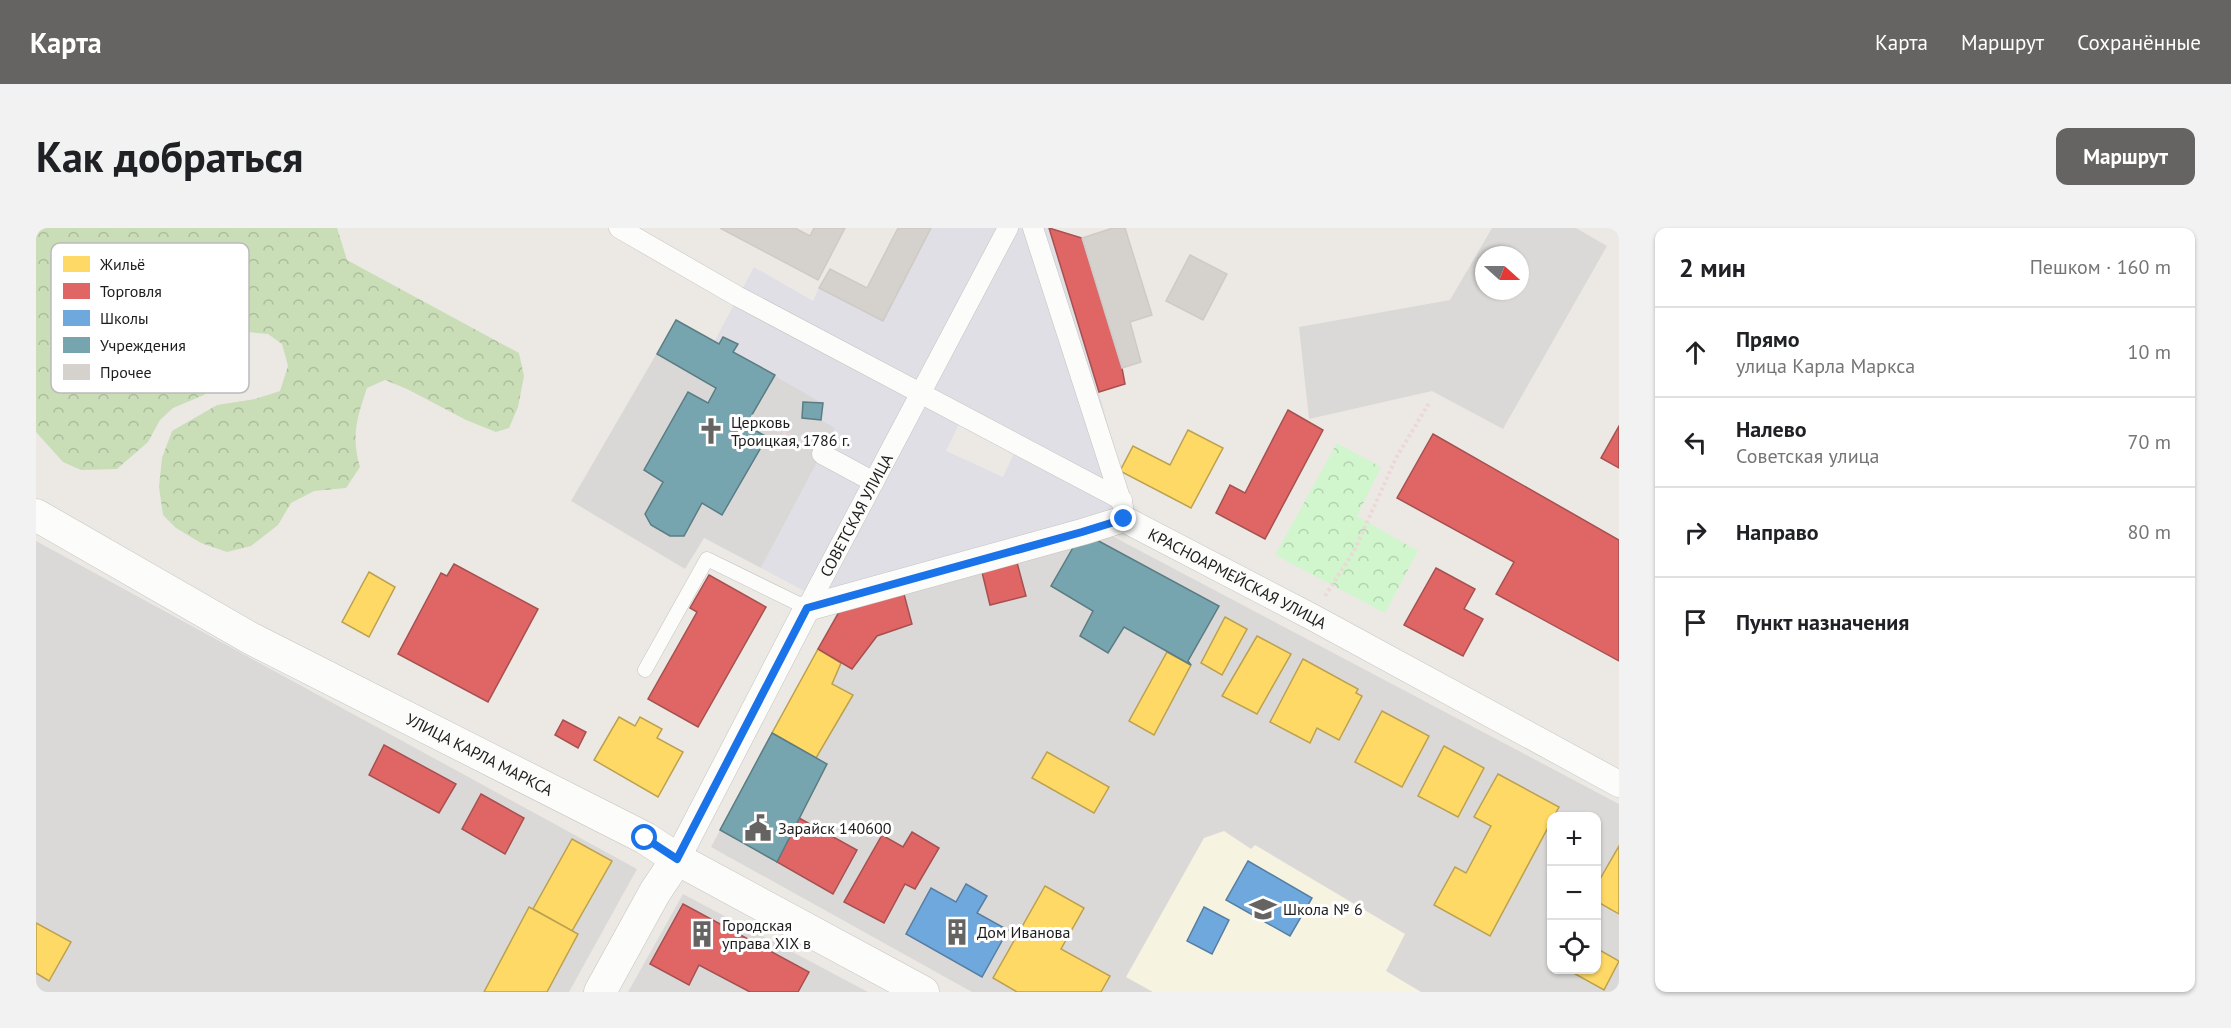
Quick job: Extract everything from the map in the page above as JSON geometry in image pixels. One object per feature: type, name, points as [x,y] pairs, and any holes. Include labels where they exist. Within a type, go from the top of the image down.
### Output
[{"type":"street","points":[[619,228],[737,296],[921,394],[1123,510]]},
{"type":"street","name":"СОВЕТСКАЯ УЛИЦА","points":[[600,992],[655,892],[677,859],[1008,228]]},
{"type":"street","points":[[1033,228],[1123,510]]},
{"type":"street","points":[[822,454],[874,482]]},
{"type":"street","points":[[807,608],[1082,532],[1123,510]]},
{"type":"street","name":"КРАСНОАРМЕЙСКАЯ УЛИЦА","points":[[1123,510],[1301,611],[1619,784]]},
{"type":"street","name":"УЛИЦА КАРЛА МАРКСА","points":[[36,515],[250,638],[645,838],[677,859],[923,992]]},
{"type":"lane","points":[[645,670],[707,559],[807,608]]},
{"type":"path","points":[[1319,605],[1354,551],[1396,458],[1429,403]]},
{"type":"path","points":[[751,416],[822,454]]},
{"type":"shaded area","points":[[931,228],[1049,228],[1099,392],[1120,471],[1124,519],[827,603],[761,568],[835,428],[821,420],[822,403],[733,352],[737,344],[723,337],[719,344],[714,342],[754,267],[813,301],[819,288],[883,320]],"holes":[[[960,422],[1016,449],[1003,477],[946,451]]]},
{"type":"shaded area","points":[[1492,228],[1576,228],[1607,246],[1503,429],[1432,391],[1309,419],[1299,327],[1450,300],[1475,257],[1475,300],[1529,300],[1529,246],[1482,246]]},
{"type":"shaded area","points":[[676,320],[719,344],[723,337],[738,344],[734,352],[823,403],[836,428],[761,568],[704,538],[685,569],[571,501]]},
{"type":"shaded area","points":[[1097,528],[1619,804],[1619,992],[972,992],[711,847],[846,596]]},
{"type":"shaded area","points":[[36,541],[637,869],[569,992],[36,992]]},
{"type":"shaded area","name":"Школа № 6","points":[[1224,831],[1251,849],[1255,845],[1405,934],[1386,971],[1421,992],[1153,992],[1126,977],[1204,838]]},
{"type":"shaded area","name":"Городская управа XIX в","points":[[683,894],[868,992],[628,992]]},
{"type":"green space","points":[[36,228],[337,228],[347,260],[519,353],[524,376],[518,407],[509,428],[496,432],[466,420],[385,380],[367,388],[356,427],[357,456],[360,467],[346,488],[314,491],[291,503],[278,525],[251,546],[227,552],[201,543],[176,528],[163,515],[159,487],[162,458],[172,431],[217,405],[255,399],[280,391],[288,366],[282,344],[268,334],[249,332],[249,243],[51,243],[51,393],[206,393],[173,408],[160,420],[148,442],[117,469],[81,470],[63,462],[36,432]]},
{"type":"green space","points":[[1337,443],[1381,467],[1357,516],[1418,551],[1385,613],[1275,555]]},
{"type":"building: Жильё","points":[[1188,430],[1223,448],[1191,508],[1120,471],[1133,446],[1170,465]]},
{"type":"building: Жильё","points":[[369,572],[395,587],[369,637],[342,622]]},
{"type":"building: Жильё","points":[[1225,617],[1247,629],[1222,675],[1201,663]]},
{"type":"building: Жильё","points":[[1257,636],[1291,654],[1257,714],[1222,696]]},
{"type":"building: Жильё","points":[[818,649],[841,663],[832,684],[853,695],[816,758],[772,733]]},
{"type":"building: Жильё","points":[[1167,652],[1191,665],[1154,735],[1129,721]]},
{"type":"building: Жильё","points":[[1303,659],[1358,689],[1356,693],[1362,696],[1339,740],[1317,728],[1310,743],[1270,722]]},
{"type":"building: Жильё","points":[[1382,711],[1429,736],[1402,787],[1355,762]]},
{"type":"building: Жильё","points":[[619,717],[635,726],[640,717],[662,729],[657,738],[683,752],[658,797],[594,760]]},
{"type":"building: Жильё","points":[[1444,746],[1484,768],[1458,817],[1418,796]]},
{"type":"building: Жильё","points":[[1047,752],[1109,787],[1094,813],[1032,778]]},
{"type":"building: Жильё","points":[[1498,774],[1559,807],[1556,812],[1547,812],[1547,829],[1490,936],[1434,905],[1455,867],[1466,873],[1491,826],[1474,817]]},
{"type":"building: Жильё","points":[[572,839],[612,861],[572,931],[533,909]]},
{"type":"building: Жильё","points":[[1619,846],[1619,914],[1601,904],[1601,877]]},
{"type":"building: Жильё","points":[[1045,886],[1084,908],[1061,949],[1110,976],[1101,992],[1017,992],[993,978]]},
{"type":"building: Жильё","points":[[529,907],[578,934],[547,992],[484,992]]},
{"type":"building: Жильё","points":[[36,923],[71,942],[49,981],[36,973]]},
{"type":"building: Жильё","points":[[1601,951],[1619,961],[1604,990],[1575,974],[1601,974]]},
{"type":"building: Торговля","points":[[1049,228],[1082,238],[1125,384],[1099,392]]},
{"type":"building: Торговля","points":[[1288,410],[1323,430],[1265,539],[1216,513],[1230,485],[1245,493]]},
{"type":"building: Торговля","points":[[1619,426],[1619,468],[1601,458]]},
{"type":"building: Торговля","points":[[1433,434],[1619,540],[1619,661],[1496,594],[1514,562],[1397,498]]},
{"type":"building: Торговля","points":[[1016,559],[1026,596],[990,605],[981,568]]},
{"type":"building: Торговля","points":[[454,564],[538,609],[488,702],[398,654],[441,573],[447,576]]},
{"type":"building: Торговля","points":[[1436,568],[1475,589],[1464,609],[1483,619],[1463,656],[1404,625]]},
{"type":"building: Торговля","points":[[709,575],[766,607],[698,727],[648,699],[697,612],[690,608]]},
{"type":"building: Торговля","points":[[901,583],[912,624],[877,636],[852,669],[818,649],[847,598]]},
{"type":"building: Торговля","points":[[563,720],[586,732],[578,748],[555,735]]},
{"type":"building: Торговля","points":[[384,745],[456,784],[439,813],[369,775]]},
{"type":"building: Торговля","points":[[481,794],[524,818],[505,854],[462,829]]},
{"type":"building: Торговля","points":[[799,818],[857,850],[833,894],[777,862]]},
{"type":"building: Торговля","points":[[912,832],[939,848],[915,889],[905,884],[884,923],[844,902],[882,835],[903,847]]},
{"type":"building: Торговля","name":"Городская управа XIX в","points":[[683,904],[809,972],[798,992],[750,992],[699,965],[689,985],[650,964]]},
{"type":"building: Школы","points":[[1248,861],[1312,898],[1290,936],[1226,900]]},
{"type":"building: Школы","name":"Дом Иванова","points":[[966,884],[987,896],[977,913],[1008,930],[982,977],[906,934],[931,888],[956,902]]},
{"type":"building: Школы","points":[[1204,907],[1229,920],[1212,954],[1187,941]]},
{"type":"building: Учреждения","name":"Церковь Троицкая, 1786 г.","points":[[676,320],[719,344],[723,337],[738,344],[733,352],[775,375],[746,425],[767,437],[722,515],[702,503],[684,536],[670,536],[651,525],[645,514],[663,482],[644,470],[688,392],[708,403],[716,388],[657,354]]},
{"type":"building: Учреждения","points":[[803,402],[823,403],[821,420],[802,418]]},
{"type":"building: Учреждения","points":[[1082,532],[1219,606],[1188,661],[1191,665],[1124,627],[1108,653],[1080,636],[1093,611],[1051,586]]},
{"type":"building: Учреждения","points":[[772,733],[827,764],[777,862],[720,830]]},
{"type":"building: Прочее","points":[[720,228],[795,228],[810,236],[814,228],[845,228],[818,280]]},
{"type":"building: Прочее","points":[[898,228],[931,228],[883,321],[819,288],[830,269],[867,288]]},
{"type":"building: Прочее","points":[[1113,228],[1125,228],[1152,315],[1130,322],[1141,362],[1122,368],[1082,238]]},
{"type":"building: Прочее","points":[[1190,255],[1227,274],[1203,320],[1166,301]]},
{"type":"place","name":"Церковь Троицкая, 1786 г.","points":[[711,431]]},
{"type":"place","name":"Зарайск 140600","points":[[758,828]]},
{"type":"place","name":"Школа № 6","points":[[1263,909]]},
{"type":"place","name":"Дом Иванова","points":[[957,932]]},
{"type":"place","name":"Городская управа XIX в","points":[[702,934]]},
{"type":"route","points":[[645,838],[677,859],[807,608],[1124,519]]}]
